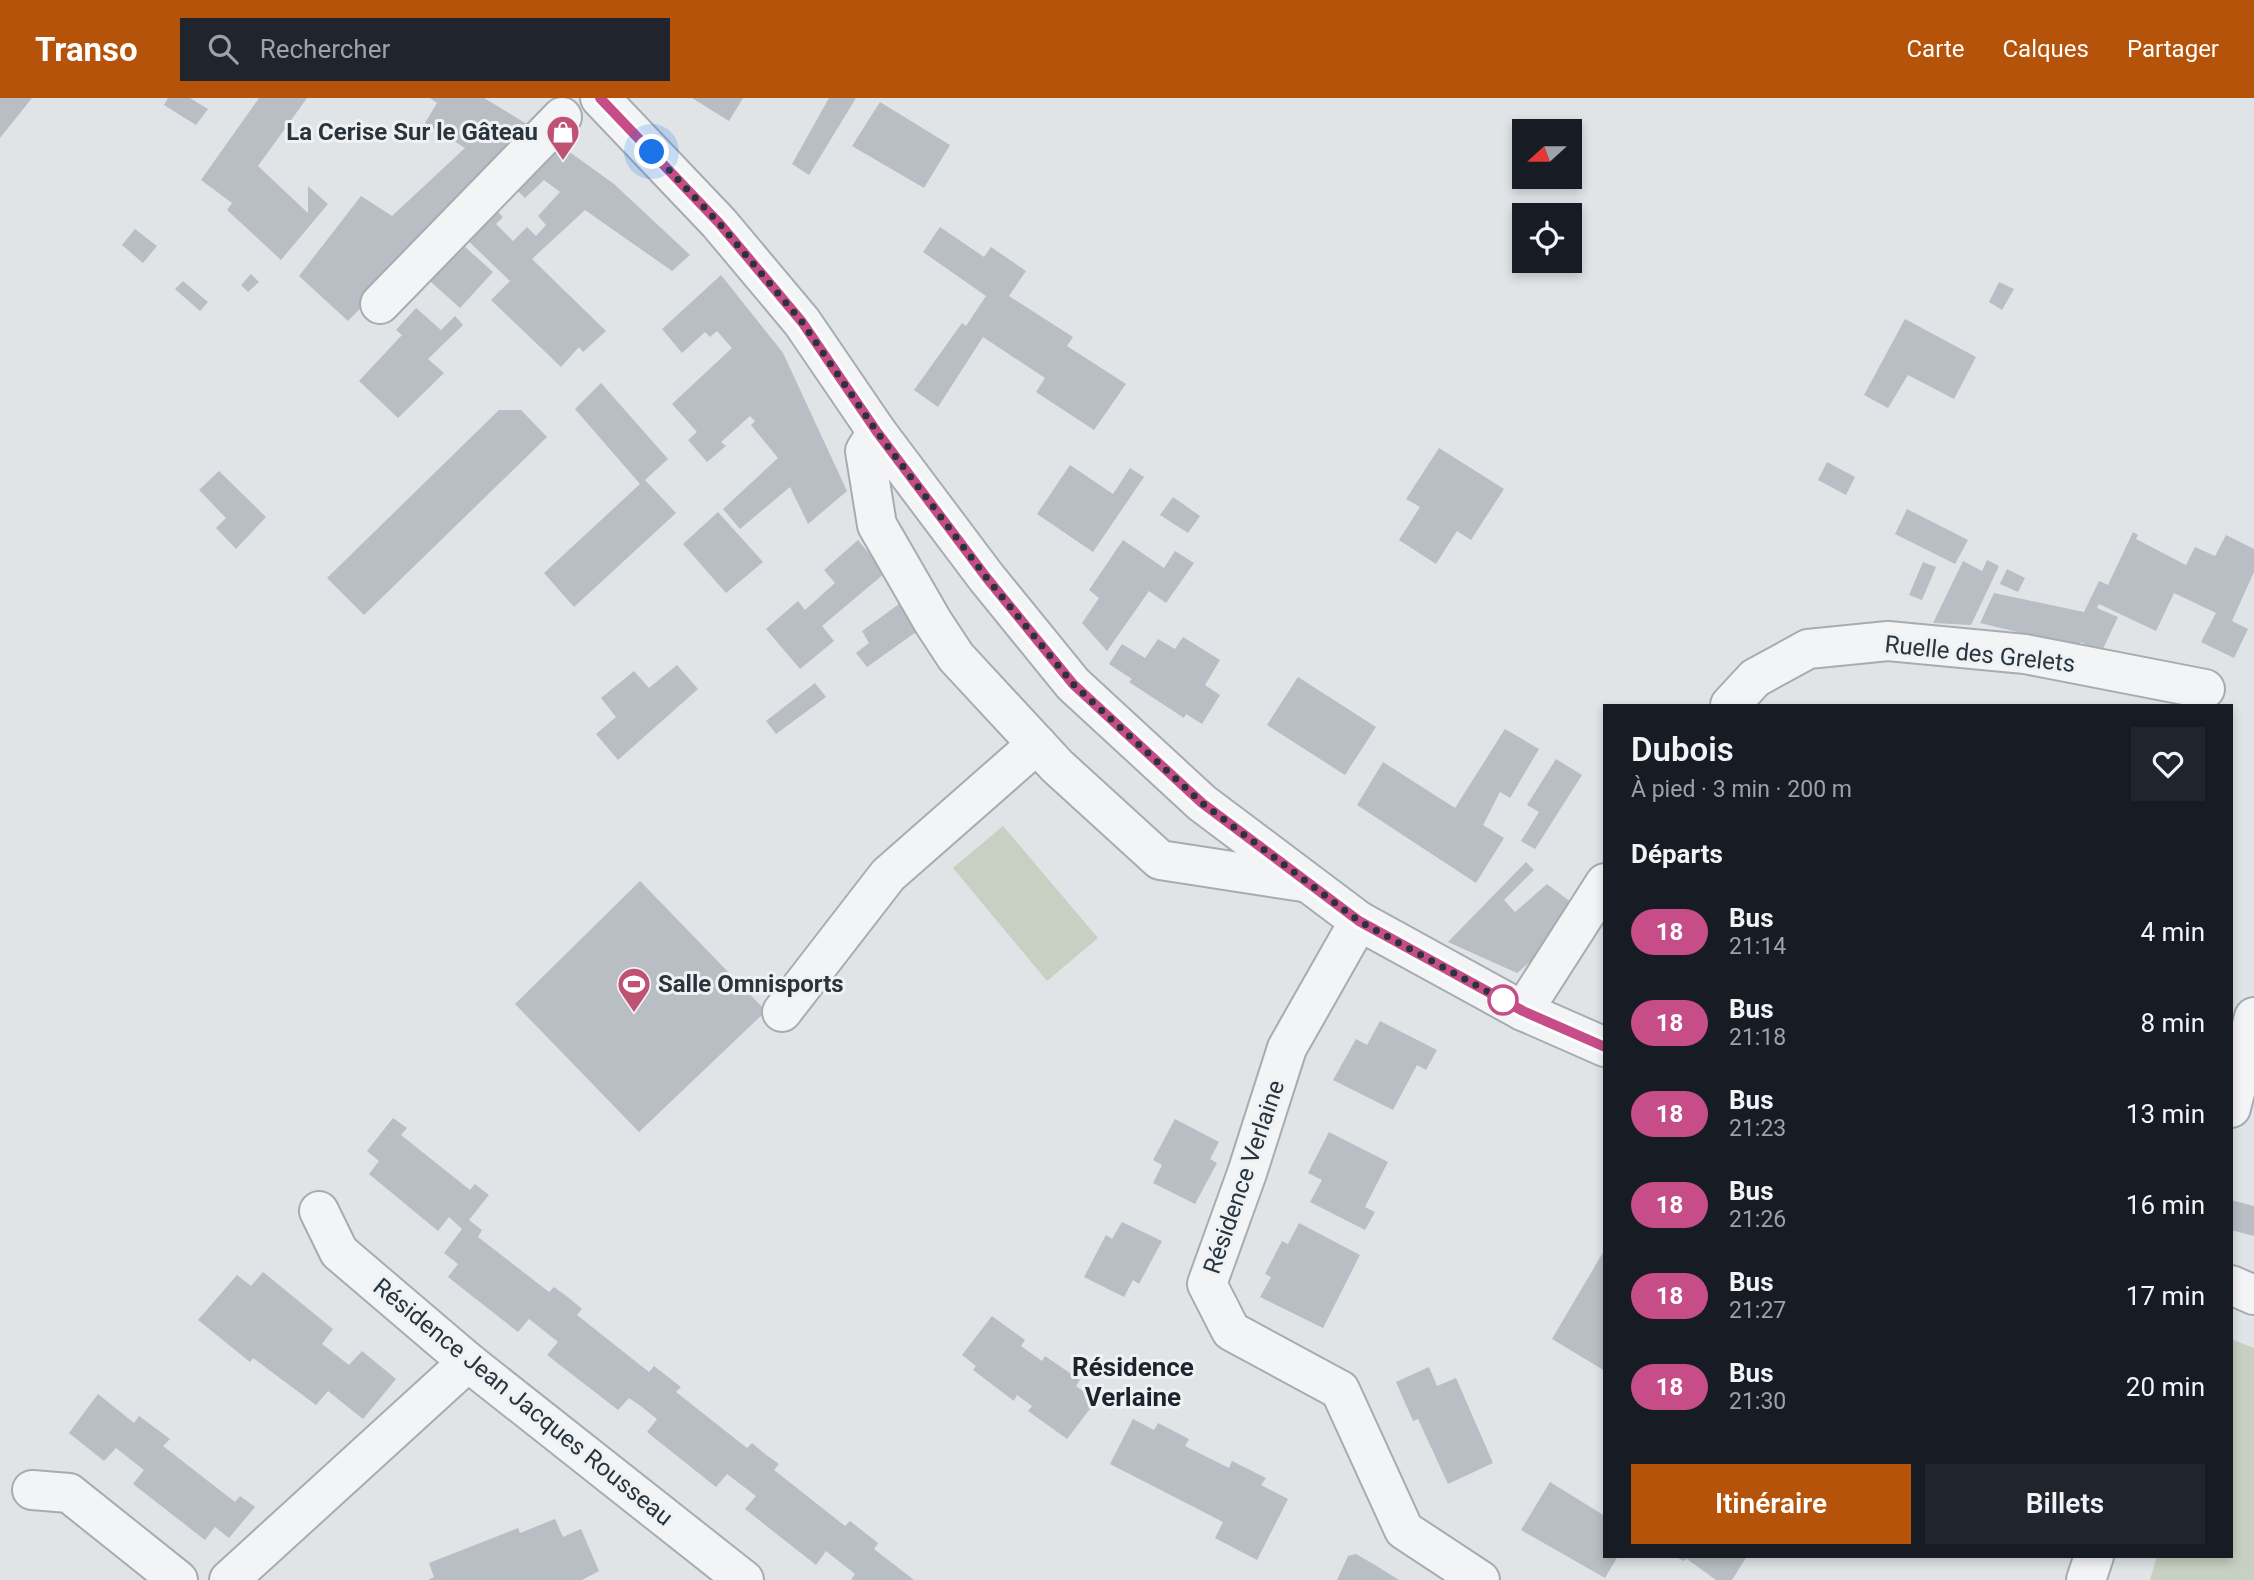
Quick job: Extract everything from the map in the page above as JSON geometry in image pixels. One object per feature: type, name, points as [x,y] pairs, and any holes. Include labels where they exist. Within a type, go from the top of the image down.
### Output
[{"type":"street","points":[[600,98],[719,223],[802,322],[877,432],[986,577],[1073,684],[1202,803],[1359,921],[1523,1011],[1603,1046]]},
{"type":"street","points":[[380,304],[562,117]]},
{"type":"street","points":[[877,432],[865,451],[877,525],[956,657],[1037,744],[1160,860],[1308,883]]},
{"type":"street","name":"Ruelle des Grelets","points":[[1731,704],[1755,678],[1808,649],[1888,641],[2025,654],[2205,689]]},
{"type":"street","points":[[782,1012],[888,875],[1037,744]]},
{"type":"street","points":[[1523,1011],[1603,886]]},
{"type":"street","name":"Résidence Verlaine","points":[[1359,921],[1287,1048],[1247,1173],[1207,1284],[1231,1331],[1340,1390],[1404,1530],[1480,1580]]},
{"type":"street","points":[[2233,1100],[2254,1017]]},
{"type":"street","name":"Résidence Jean Jacques Rousseau","points":[[319,1211],[339,1252],[468,1362],[744,1580]]},
{"type":"street","points":[[2233,1286],[2254,1295]]},
{"type":"street","points":[[229,1580],[468,1362]]},
{"type":"street","points":[[32,1490],[69,1493],[178,1580]]},
{"type":"street","points":[[2086,1580],[2093,1558]]},
{"type":"green space","points":[[1003,826],[1098,938],[1047,981],[953,868]]},
{"type":"green space","points":[[2233,1340],[2254,1348],[2254,1580],[2150,1580],[2156,1558],[2233,1558]]},
{"type":"building","points":[[0,98],[32,98],[0,138]]},
{"type":"building","points":[[168,98],[190,98],[208,109],[196,125],[164,105]]},
{"type":"building","points":[[259,98],[307,98],[258,166],[308,213],[308,186],[328,204],[281,260],[227,210],[232,203],[201,180]]},
{"type":"building","points":[[430,98],[484,98],[535,129],[348,321],[299,276],[361,196],[392,216],[465,148],[425,123],[437,103]]},
{"type":"building","points":[[692,98],[743,98],[729,121]]},
{"type":"building","points":[[829,98],[856,98],[809,175],[792,164]]},
{"type":"building","points":[[880,102],[950,145],[924,188],[852,146]]},
{"type":"building","points":[[553,140],[614,184],[690,255],[672,271],[585,210],[532,259],[606,331],[583,352],[579,347],[561,367],[491,300],[510,281],[460,233],[490,204],[503,217],[496,224],[513,241],[527,227],[536,236],[546,225],[538,216],[560,192],[544,180],[525,198],[511,184]]},
{"type":"building","points":[[940,227],[984,257],[991,247],[1026,271],[1009,296],[1073,337],[1067,346],[1126,384],[1094,430],[1036,392],[1045,378],[983,337],[938,407],[914,390],[962,323],[966,326],[986,296],[923,252]]},
{"type":"building","points":[[135,229],[157,246],[143,263],[122,245]]},
{"type":"building","points":[[455,238],[493,272],[460,308],[421,273]]},
{"type":"building","points":[[251,274],[259,282],[248,292],[241,285]]},
{"type":"building","points":[[721,275],[783,353],[847,491],[808,524],[790,487],[740,529],[723,509],[778,458],[751,425],[755,421],[750,416],[721,442],[726,446],[707,462],[688,440],[697,432],[672,404],[732,348],[717,331],[710,337],[705,332],[682,353],[662,329]]},
{"type":"building","points":[[183,281],[208,302],[200,311],[175,289]]},
{"type":"building","points":[[1999,282],[2014,289],[2002,310],[1989,302]]},
{"type":"building","points":[[416,308],[441,330],[455,316],[463,325],[428,359],[444,373],[398,418],[359,381],[402,335],[396,330]]},
{"type":"building","points":[[1905,319],[1976,357],[1954,399],[1908,375],[1888,408],[1864,395]]},
{"type":"building","points":[[601,383],[668,459],[645,480],[676,513],[574,607],[544,573],[640,484],[575,409]]},
{"type":"building","points":[[499,410],[521,410],[547,437],[364,615],[327,578]]},
{"type":"building","points":[[1439,448],[1504,489],[1471,540],[1457,531],[1436,564],[1399,540],[1420,507],[1406,499]]},
{"type":"building","points":[[1827,462],[1855,477],[1846,495],[1818,480]]},
{"type":"building","points":[[1070,465],[1113,494],[1130,468],[1144,477],[1093,552],[1037,514]]},
{"type":"building","points":[[219,471],[266,517],[236,549],[216,528],[226,518],[199,490]]},
{"type":"building","points":[[1173,497],[1200,516],[1188,533],[1160,515]]},
{"type":"building","points":[[1907,509],[1968,540],[1955,564],[1895,534]]},
{"type":"building","points":[[718,512],[763,562],[726,593],[683,544]]},
{"type":"building","points":[[2133,532],[2138,535],[2136,539],[2186,565],[2195,547],[2215,556],[2226,535],[2254,549],[2254,572],[2232,621],[2248,629],[2234,658],[2201,642],[2216,613],[2174,593],[2156,631],[2099,604],[2097,608],[2118,617],[2101,653],[2081,642],[2079,647],[1980,623],[1994,593],[2084,612],[2099,581],[2108,585]]},
{"type":"building","points":[[858,540],[885,573],[822,626],[834,641],[800,669],[766,629],[798,601],[805,610],[835,583],[824,570]]},
{"type":"building","points":[[1123,540],[1164,568],[1175,551],[1194,563],[1166,603],[1149,591],[1107,651],[1082,623],[1099,598],[1089,590]]},
{"type":"building","points":[[1987,560],[1999,566],[1971,625],[1933,623],[1963,561],[1982,571]]},
{"type":"building","points":[[1923,562],[1936,567],[1922,600],[1909,595]]},
{"type":"building","points":[[2007,569],[2025,578],[2018,592],[2000,584]]},
{"type":"building","points":[[899,604],[916,632],[867,667],[856,653],[869,643],[862,631]]},
{"type":"building","points":[[1183,637],[1220,660],[1205,685],[1220,695],[1202,724],[1186,714],[1184,718],[1129,682],[1132,679],[1109,664],[1122,644],[1145,658],[1158,639],[1175,649]]},
{"type":"building","points":[[677,665],[698,689],[618,760],[596,734],[616,717],[601,698],[634,671],[649,688]]},
{"type":"building","points":[[1298,677],[1376,727],[1345,775],[1267,725]]},
{"type":"building","points":[[815,683],[826,697],[776,734],[766,721]]},
{"type":"building","points":[[1505,729],[1539,749],[1510,798],[1500,792],[1483,825],[1504,838],[1476,883],[1357,805],[1383,762],[1455,808]]},
{"type":"building","points":[[1556,759],[1582,775],[1535,849],[1521,841],[1539,812],[1527,805]]},
{"type":"building","points":[[1526,862],[1534,870],[1504,900],[1515,912],[1547,884],[1580,909],[1558,938],[1517,973],[1448,942]]},
{"type":"building","name":"Salle Omnisports","points":[[640,881],[766,1011],[639,1132],[515,1004]]},
{"type":"building","points":[[1380,1021],[1437,1050],[1426,1070],[1417,1065],[1393,1110],[1333,1080],[1356,1039],[1367,1045]]},
{"type":"building","points":[[393,1118],[407,1128],[401,1135],[470,1190],[475,1184],[489,1195],[469,1220],[482,1230],[478,1237],[549,1292],[554,1287],[569,1298],[582,1309],[577,1315],[649,1372],[654,1366],[681,1387],[676,1392],[747,1448],[752,1443],[779,1464],[774,1470],[845,1526],[850,1521],[878,1543],[874,1549],[914,1580],[851,1580],[855,1574],[826,1551],[816,1565],[745,1509],[756,1496],[727,1474],[716,1487],[647,1432],[657,1419],[642,1407],[629,1398],[618,1410],[547,1355],[558,1342],[529,1319],[518,1332],[448,1277],[458,1264],[444,1253],[462,1229],[449,1217],[438,1231],[369,1174],[379,1161],[367,1151]]},
{"type":"building","points":[[1175,1119],[1219,1142],[1210,1159],[1217,1163],[1195,1204],[1153,1183],[1162,1165],[1153,1160]]},
{"type":"building","points":[[1329,1132],[1388,1162],[1365,1207],[1375,1212],[1365,1230],[1310,1202],[1322,1180],[1308,1173]]},
{"type":"building","points":[[2233,1201],[2254,1206],[2254,1236],[2233,1231]]},
{"type":"building","points":[[1122,1222],[1162,1241],[1139,1284],[1133,1280],[1124,1297],[1084,1277],[1106,1235],[1112,1239]]},
{"type":"building","points":[[1299,1223],[1360,1255],[1323,1328],[1260,1297],[1271,1277],[1265,1274],[1282,1241],[1288,1244]]},
{"type":"building","points":[[1603,1252],[1603,1370],[1552,1339]]},
{"type":"building","points":[[263,1272],[333,1329],[322,1344],[349,1365],[362,1351],[396,1379],[363,1419],[328,1391],[316,1405],[253,1358],[250,1362],[198,1320],[237,1275],[251,1286]]},
{"type":"building","points":[[992,1316],[1025,1340],[1021,1346],[1042,1361],[1045,1356],[1080,1380],[1076,1386],[1096,1401],[1067,1439],[1028,1411],[1032,1406],[1017,1395],[1014,1401],[973,1370],[976,1366],[962,1355]]},
{"type":"building","points":[[1429,1367],[1437,1386],[1456,1378],[1493,1463],[1448,1484],[1418,1419],[1413,1421],[1396,1382]]},
{"type":"building","points":[[98,1394],[134,1423],[139,1416],[170,1439],[163,1446],[235,1502],[240,1496],[255,1507],[229,1538],[215,1527],[205,1540],[133,1484],[144,1470],[116,1448],[104,1461],[69,1433]]},
{"type":"building","points":[[1133,1419],[1154,1430],[1158,1423],[1189,1439],[1185,1446],[1229,1468],[1232,1461],[1266,1478],[1261,1485],[1288,1499],[1257,1560],[1215,1538],[1223,1522],[1110,1464]]},
{"type":"building","points":[[1550,1482],[1603,1515],[1603,1558],[1617,1558],[1605,1578],[1521,1530]]},
{"type":"building","points":[[555,1519],[563,1537],[581,1529],[599,1571],[582,1580],[428,1580],[434,1577],[429,1563],[518,1528],[520,1533]]},
{"type":"building","points":[[1356,1554],[1399,1580],[1337,1580],[1348,1556]]},
{"type":"building","points":[[1678,1558],[1746,1558],[1732,1580],[1716,1580],[1687,1559],[1683,1561]]},
{"type":"bus line","name":"18","points":[[600,98],[719,223],[802,322],[877,432],[986,577],[1073,684],[1202,803],[1359,921],[1523,1011],[1603,1046]]},
{"type":"place","name":"La Cerise Sur le Gâteau","points":[[563,162]]},
{"type":"place","name":"Salle Omnisports","points":[[634,1014]]},
{"type":"district","name":"Résidence Verlaine","points":[[1133,1382]]},
{"type":"route","points":[[652,152],[719,223],[802,322],[877,432],[986,577],[1073,684],[1202,803],[1359,921],[1503,1000]]}]
